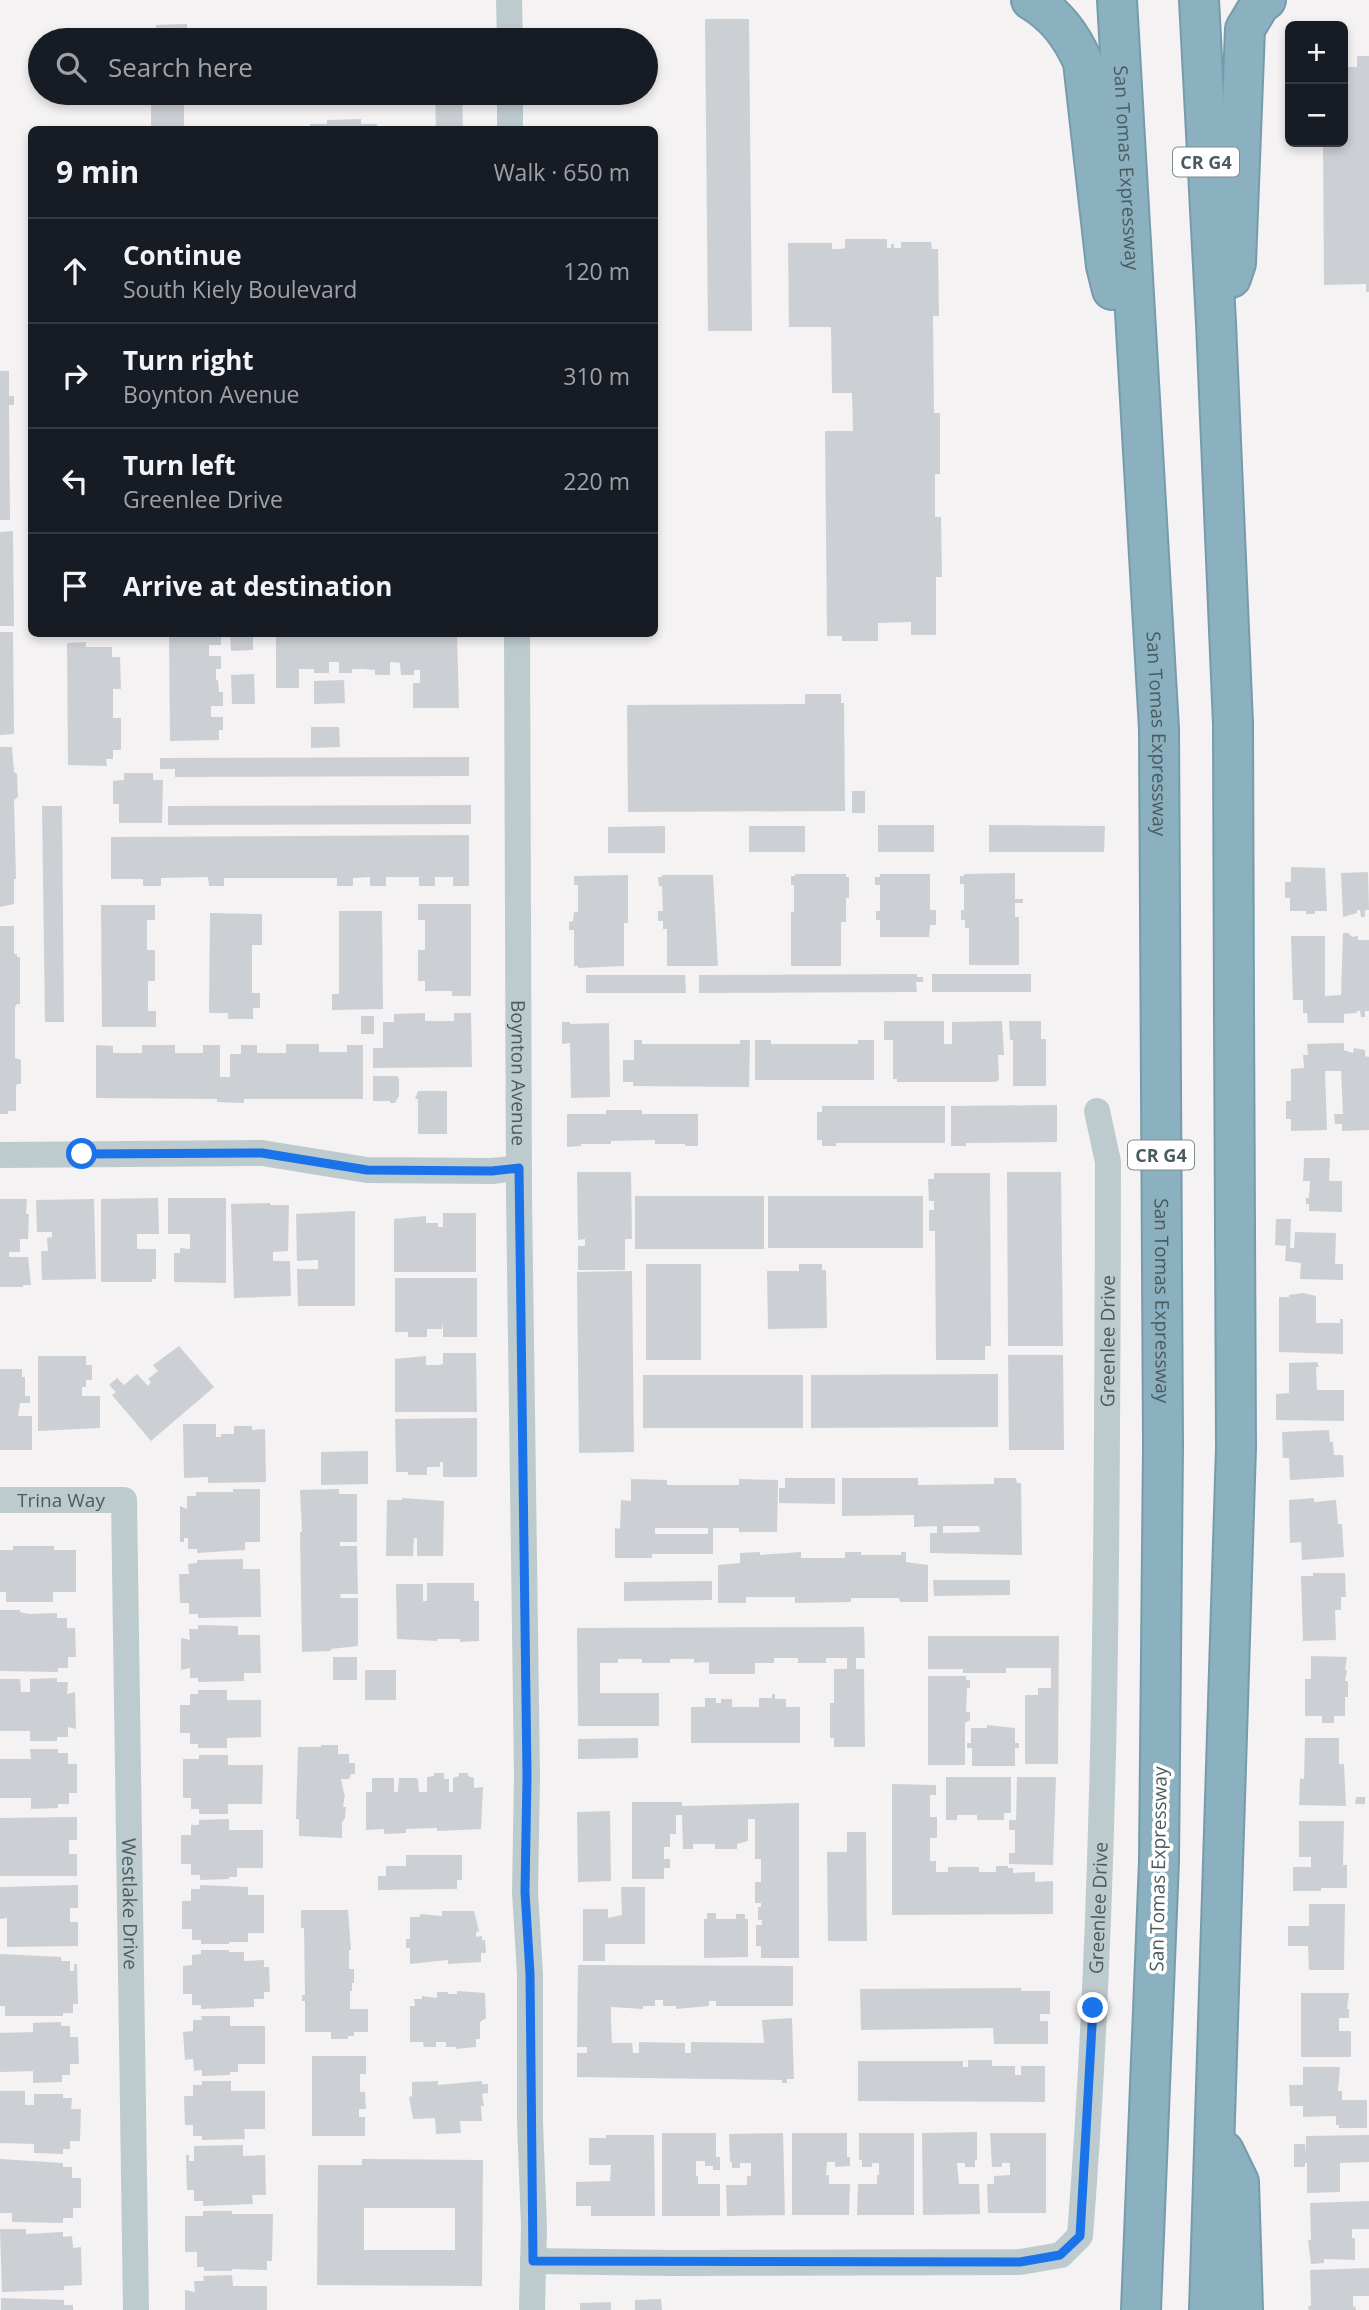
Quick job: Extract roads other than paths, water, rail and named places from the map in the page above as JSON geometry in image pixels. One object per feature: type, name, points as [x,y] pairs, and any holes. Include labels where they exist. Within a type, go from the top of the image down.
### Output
[{"type":"highway","points":[[1031,0],[1057,19],[1074,41],[1083,62],[1106,266],[1121,329],[1138,377]]},
{"type":"highway","name":"San Tomas Expressway","points":[[1117,0],[1160,729],[1163,1446],[1160,1861],[1141,2310]]},
{"type":"highway","name":"CR G4","points":[[1199,0],[1233,724],[1236,1447],[1209,2310]]},
{"type":"highway","points":[[1216,323],[1236,263],[1245,29],[1260,4],[1266,0]]},
{"type":"highway","points":[[1215,2133],[1239,2182],[1243,2310]]},
{"type":"street","points":[[509,0],[510,28]]},
{"type":"street","points":[[510,105],[510,126]]},
{"type":"street","name":"Boynton Avenue","points":[[517,637],[519,1168],[527,1776],[525,1892],[530,1974],[532,2310]]},
{"type":"street","name":"Greenlee Drive","points":[[533,2261],[1020,2262],[1060,2255],[1080,2236],[1098,1933],[1106,1620],[1108,1162],[1097,1111]]},
{"type":"street","points":[[0,1154],[262,1153],[367,1170],[492,1171],[519,1168]]},
{"type":"street","name":"Trina Way","points":[[0,1500],[124,1500]]},
{"type":"street","name":"Westlake Drive","points":[[124,1500],[136,2310]]}]
